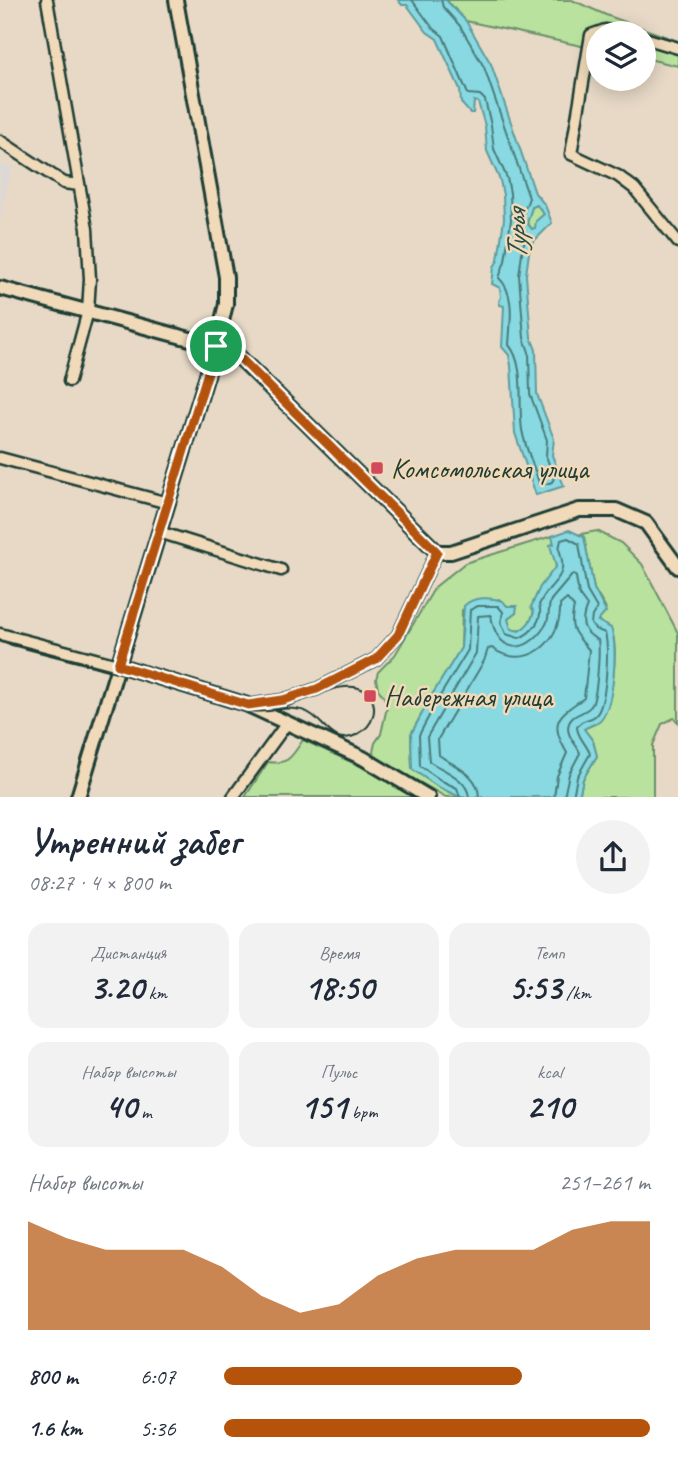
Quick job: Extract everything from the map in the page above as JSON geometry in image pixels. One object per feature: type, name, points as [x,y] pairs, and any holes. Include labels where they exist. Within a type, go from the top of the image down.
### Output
[{"type":"main road","points":[[78,797],[216,346],[226,303],[226,277],[176,0]]},
{"type":"main road","points":[[0,288],[216,346],[237,355],[437,552],[451,552],[579,510],[615,510],[646,523],[678,567]]},
{"type":"main road","points":[[118,665],[248,705],[363,758],[428,797]]},
{"type":"street","points":[[47,0],[87,229],[90,279],[88,312],[69,381]]},
{"type":"street","points":[[656,42],[678,48]]},
{"type":"street","points":[[586,65],[571,154],[618,176],[634,188],[678,242]]},
{"type":"street","points":[[0,141],[64,183],[79,185]]},
{"type":"street","points":[[0,458],[168,503]]},
{"type":"street","points":[[159,532],[281,570]]},
{"type":"street","points":[[248,705],[283,700],[317,689],[376,659],[398,635],[437,552]]},
{"type":"street","points":[[0,634],[118,665]]},
{"type":"street","points":[[233,797],[287,723]]},
{"type":"shaded area","points":[[0,164],[12,167],[0,222]]},
{"type":"green space","points":[[446,0],[572,0],[623,21],[586,21],[586,47],[466,21]]},
{"type":"green space","points":[[656,33],[678,41],[678,66],[656,61]]},
{"type":"green space","points":[[537,205],[544,214],[535,229],[532,229],[527,223],[532,207]]},
{"type":"green space","points":[[597,531],[621,543],[642,564],[678,633],[678,722],[674,718],[662,724],[653,745],[653,797],[579,797],[583,779],[597,756],[593,741],[584,729],[599,722],[604,716],[615,663],[611,630],[598,621],[606,609],[594,589],[584,537],[581,534]]},
{"type":"green space","points":[[552,536],[554,544],[551,545],[556,566],[539,590],[530,622],[521,630],[514,631],[509,626],[508,619],[516,613],[499,599],[462,610],[461,648],[411,734],[412,769],[438,787],[460,797],[446,797],[377,758],[373,752],[381,734],[387,707],[378,689],[378,672],[395,655],[435,587],[465,563]]},
{"type":"green space","points":[[303,740],[360,766],[413,797],[245,797],[268,762],[286,760]]},
{"type":"water","name":"Турья","points":[[398,0],[446,0],[466,21],[491,64],[535,193],[545,205],[552,223],[530,245],[526,275],[531,337],[536,350],[537,394],[554,439],[552,455],[564,486],[536,495],[515,433],[511,366],[509,355],[502,347],[504,306],[500,305],[499,301],[500,288],[492,284],[504,219],[500,180],[487,151],[485,126],[478,102],[474,101],[473,113],[461,103],[460,89],[437,39],[427,32],[407,5],[402,5]],"holes":[[[537,205],[544,214],[536,221],[535,228],[532,229],[527,223],[532,207]]]},
{"type":"water","points":[[569,530],[584,537],[594,589],[606,612],[598,621],[611,628],[614,648],[614,674],[606,711],[600,720],[584,729],[593,741],[597,756],[583,779],[579,797],[460,797],[438,787],[412,769],[411,734],[461,648],[464,606],[472,600],[488,598],[503,601],[507,606],[517,606],[516,613],[508,619],[511,629],[522,629],[533,615],[531,607],[540,587],[556,566],[550,545],[554,544],[552,536]]},
{"type":"tram line","points":[[0,642],[116,672],[248,711],[276,710],[326,691],[351,687],[361,689],[369,695],[374,713],[362,732],[342,738],[331,733],[308,713],[297,709],[280,709]]},
{"type":"place","name":"Комсомольская улица","points":[[377,468]]},
{"type":"place","name":"Набережная улица","points":[[370,696]]},
{"type":"route","points":[[216,346],[237,355],[437,552],[398,635],[376,659],[317,689],[283,700],[248,705],[118,665],[216,346]]}]
